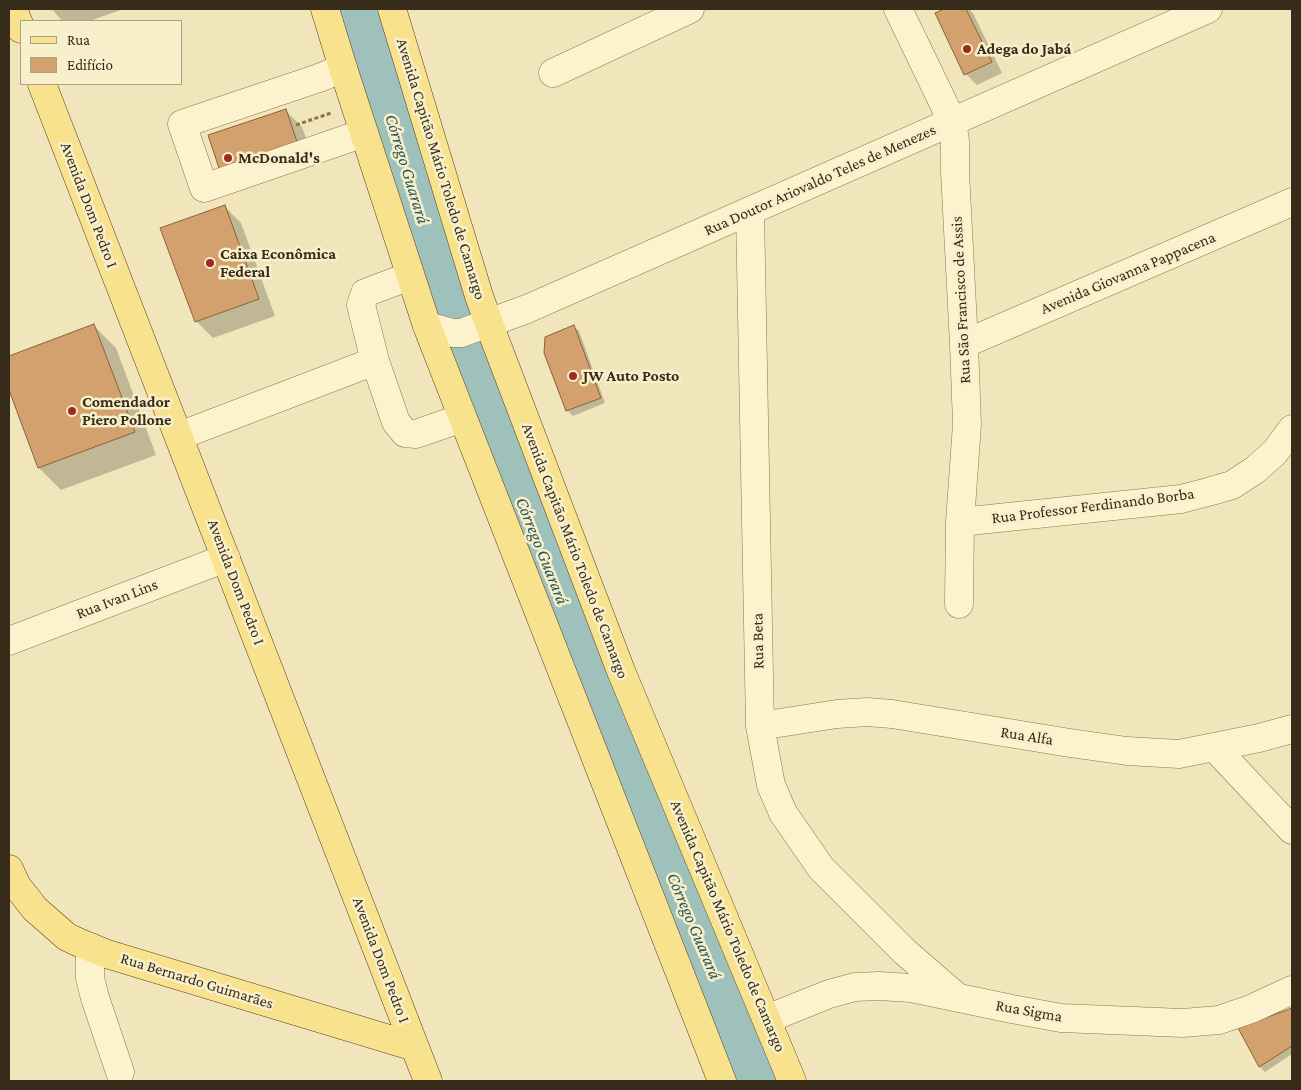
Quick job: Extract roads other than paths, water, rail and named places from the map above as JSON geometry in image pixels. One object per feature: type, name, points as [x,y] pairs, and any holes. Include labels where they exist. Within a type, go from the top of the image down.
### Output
[{"type":"main road","points":[[13,9],[20,26]]},
{"type":"main road","points":[[325,9],[410,276],[436,328],[462,418],[722,1081]]},
{"type":"main road","name":"Avenida Capitão Mário Toledo de Camargo","points":[[392,9],[484,325],[621,671],[792,1081]]},
{"type":"main road","name":"Avenida Dom Pedro I","points":[[42,85],[428,1081]]},
{"type":"main road","name":"Rua Bernardo Guimarães","points":[[9,869],[17,886],[35,909],[67,937],[116,956],[414,1046]]},
{"type":"street","points":[[553,74],[690,9]]},
{"type":"street","name":"Rua São Francisco de Assis","points":[[898,9],[952,121],[955,141],[966,424],[960,522],[959,604]]},
{"type":"street","name":"Rua Doutor Ariovaldo Teles de Menezes","points":[[436,328],[453,333],[461,333],[527,309],[1208,9]]},
{"type":"street","points":[[343,68],[319,78],[182,124],[204,188],[364,132]]},
{"type":"street","name":"Avenida Giovanna Pappacena","points":[[964,344],[1292,202]]},
{"type":"street","name":"Rua Beta","points":[[750,212],[760,726],[771,785],[783,813],[821,868],[905,952],[957,997]]},
{"type":"street","points":[[410,276],[365,293],[361,305],[375,361],[396,422],[405,433],[416,434],[462,418]]},
{"type":"street","points":[[179,436],[375,361]]},
{"type":"street","name":"Rua Professor Ferdinando Borba","points":[[960,522],[1181,499],[1208,492],[1232,485],[1256,470],[1275,452],[1292,428]]},
{"type":"street","name":"Rua Ivan Lins","points":[[9,641],[226,558]]},
{"type":"street","name":"Rua Alfa","points":[[760,726],[837,714],[892,714],[1070,743],[1179,754],[1215,748],[1292,729]]},
{"type":"street","points":[[1215,748],[1292,830]]},
{"type":"street","points":[[90,947],[90,978],[120,1072]]},
{"type":"street","name":"Rua Sigma","points":[[767,1019],[829,994],[855,988],[879,986],[911,988],[1012,1010],[1061,1018],[1183,1023],[1219,1020],[1251,1009],[1292,990]]},
{"type":"waterway","name":"Córrego Guarará","points":[[357,9],[472,374],[624,759],[759,1081]]},
{"type":"place","name":"Adega do Jabá","points":[[967,49]]},
{"type":"place","name":"McDonald's","points":[[228,158]]},
{"type":"place","name":"Caixa Econômica Federal","points":[[210,263]]},
{"type":"place","name":"JW Auto Posto","points":[[573,376]]},
{"type":"place","name":"Comendador Piero Pollone","points":[[72,411]]}]
